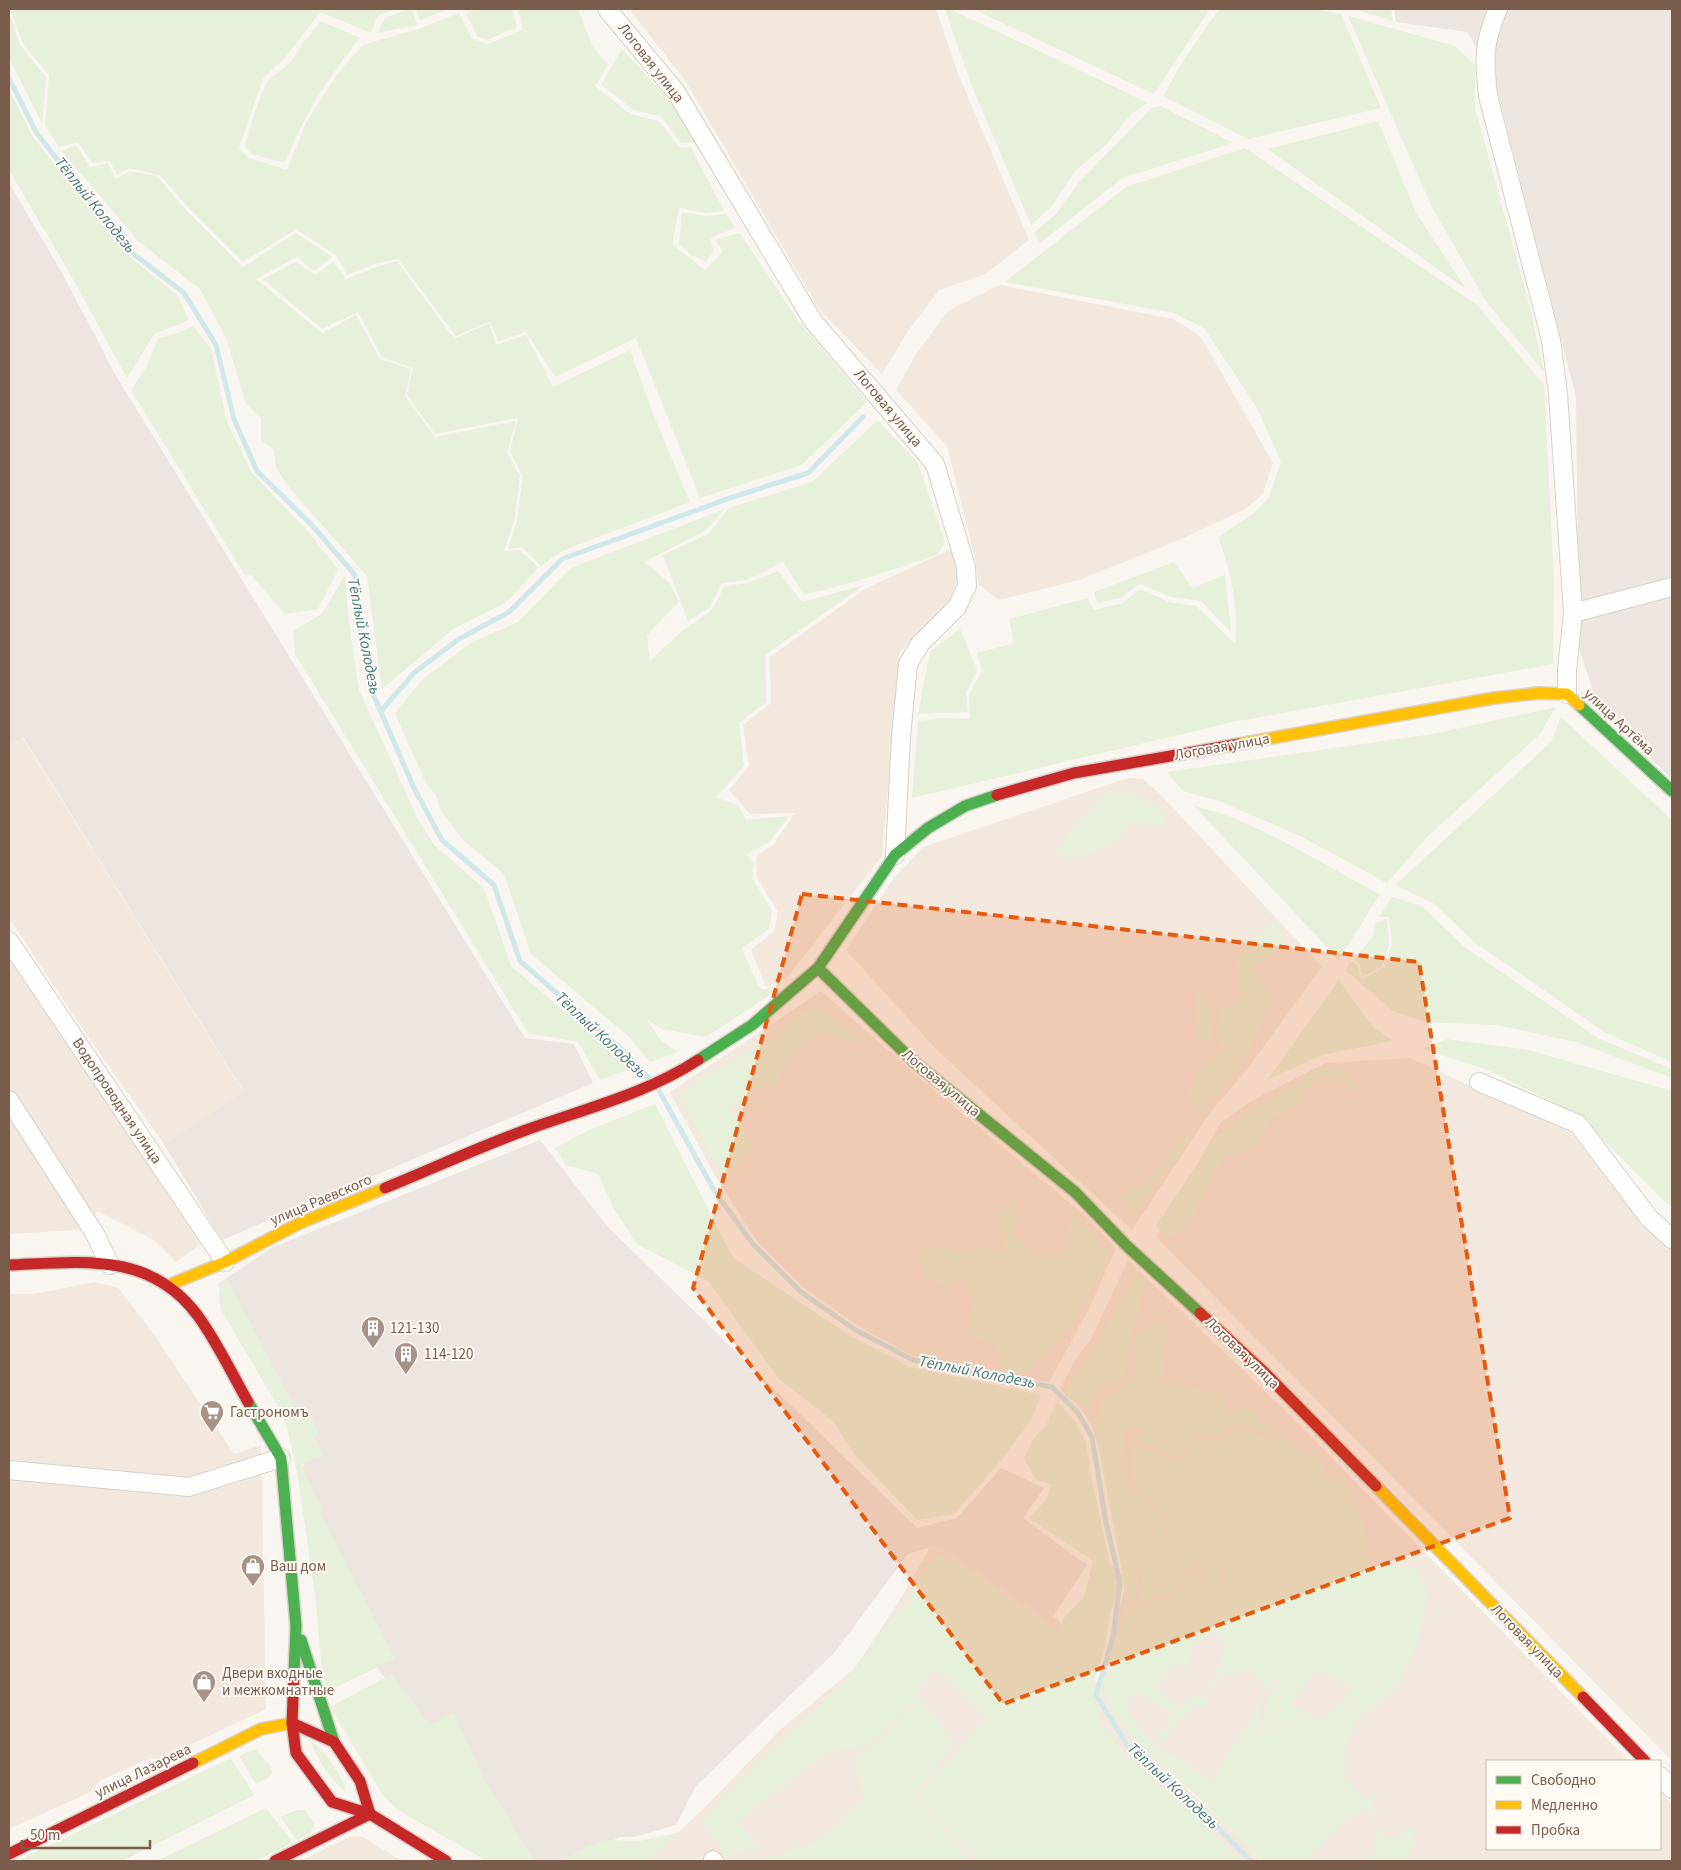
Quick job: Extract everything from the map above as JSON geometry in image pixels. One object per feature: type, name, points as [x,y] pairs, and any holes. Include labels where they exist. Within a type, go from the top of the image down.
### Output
[{"type":"street","name":"Логовая улица","points":[[607,9],[676,92],[812,321],[935,464],[966,567],[967,586],[957,607],[920,644],[908,664],[901,736],[895,854]]},
{"type":"street","points":[[1498,9],[1491,24],[1484,56],[1488,96],[1551,340],[1558,394],[1573,613],[1566,670],[1567,694]]},
{"type":"street","points":[[1573,613],[1672,587]]},
{"type":"street","name":"Логовая улица","points":[[674,1076],[752,1025],[818,968],[895,854],[928,828],[965,806],[1074,774],[1494,698],[1539,693],[1567,694]]},
{"type":"street","name":"улица Артёма","points":[[1567,694],[1672,791]]},
{"type":"street","name":"Водопроводная улица","points":[[9,940],[225,1262]]},
{"type":"street","name":"Логовая улица","points":[[818,968],[913,1061],[1075,1192],[1128,1246],[1264,1372],[1644,1760]]},
{"type":"street","name":"улица Раевского","points":[[169,1285],[225,1262],[300,1223],[524,1131],[674,1076]]},
{"type":"street","points":[[1479,1082],[1578,1124],[1650,1218],[1672,1239]]},
{"type":"street","points":[[9,1100],[95,1234],[110,1265]]},
{"type":"street","points":[[9,1265],[79,1262],[143,1271],[169,1285],[198,1316],[281,1458],[296,1626],[292,1723],[296,1753],[332,1802],[370,1814],[446,1861]]},
{"type":"street","points":[[9,1470],[189,1488],[281,1458]]},
{"type":"street","points":[[296,1626],[334,1742],[360,1781],[370,1814]]},
{"type":"street","points":[[292,1723],[334,1742]]},
{"type":"street","name":"улица Лазарева","points":[[9,1854],[261,1729],[292,1723]]},
{"type":"street","points":[[1661,1777],[1672,1789]]},
{"type":"street","points":[[275,1861],[370,1814]]},
{"type":"highlighted area","points":[[802,894],[1419,962],[1510,1518],[1003,1704],[693,1288]]},
{"type":"shaded area","points":[[629,9],[936,9],[959,76],[1029,240],[984,275],[939,290],[908,331],[882,374],[819,309],[685,80]]},
{"type":"shaded area","points":[[1394,9],[1672,9],[1672,779],[1598,707],[1579,647],[1576,397],[1493,74],[1467,32],[1396,22]]},
{"type":"shaded area","points":[[9,183],[62,273],[116,376],[525,1038],[574,1044],[593,1083],[222,1240],[164,1144],[244,1092],[23,737],[9,745]]},
{"type":"shaded area","points":[[1000,285],[1173,319],[1201,337],[1273,463],[1263,494],[1245,509],[1184,538],[1079,580],[999,600],[979,585],[975,558],[947,446],[896,390],[917,353],[948,311]]},
{"type":"shaded area","points":[[952,549],[959,574],[949,602],[900,652],[882,856],[786,979],[766,987],[751,950],[774,931],[778,912],[757,878],[756,856],[774,844],[795,813],[750,814],[729,790],[749,766],[743,725],[771,703],[770,657],[865,589]]},
{"type":"shaded area","points":[[22,737],[244,1093],[164,1144],[82,1028],[9,918],[9,745]]},
{"type":"shaded area","points":[[1128,778],[1143,779],[1160,794],[1322,967],[1244,1073],[1209,1114],[1132,1230],[937,1050],[846,950],[893,879],[923,847]]},
{"type":"shaded area","points":[[9,956],[202,1243],[176,1262],[154,1240],[97,1211],[91,1229],[9,1234]]},
{"type":"shaded area","points":[[821,991],[922,1080],[1088,1218],[1116,1248],[1089,1309],[1049,1382],[912,1356],[855,1324],[803,1287],[757,1241],[714,1174],[670,1092]]},
{"type":"shaded area","points":[[1410,1058],[1571,1133],[1672,1250],[1672,1761],[1156,1237],[1221,1122],[1253,1100],[1326,1063]]},
{"type":"shaded area","points":[[540,1140],[607,1226],[917,1528],[957,1518],[1001,1468],[1044,1488],[1023,1518],[1087,1565],[1050,1621],[939,1545],[908,1554],[835,1652],[696,1786],[676,1825],[634,1837],[619,1837],[576,1861],[527,1861],[411,1705],[378,1670],[302,1472],[307,1452],[218,1284],[271,1248]]},
{"type":"shaded area","points":[[1128,1260],[1295,1420],[1628,1760],[1486,1760],[1486,1850],[1661,1850],[1661,1793],[1672,1805],[1672,1861],[1273,1861],[1135,1740],[1244,1842],[1261,1861],[648,1861],[702,1810],[781,1729],[856,1667],[901,1598],[935,1538],[1059,1621],[1079,1663],[1101,1688],[1131,1561],[1092,1425],[1077,1404],[1060,1389],[1074,1362],[1091,1339]]},
{"type":"shaded area","points":[[95,1282],[118,1288],[151,1330],[234,1454],[261,1445],[266,1709],[160,1759],[151,1758],[99,1781],[93,1791],[9,1829],[9,1294],[34,1294]]},
{"type":"shaded area","points":[[352,1836],[363,1837],[402,1861],[300,1861]]},
{"type":"green space","points":[[10,9],[397,9],[378,15],[371,33],[320,12],[284,59],[263,78],[239,148],[249,158],[287,170],[306,123],[336,76],[363,45],[418,29],[459,13],[472,39],[488,44],[523,30],[518,9],[578,9],[593,47],[608,65],[595,86],[630,114],[659,121],[679,147],[691,148],[724,211],[706,213],[679,208],[672,244],[705,270],[723,252],[715,240],[740,233],[797,319],[867,402],[802,465],[700,498],[636,338],[555,377],[526,332],[498,341],[490,321],[456,336],[398,259],[377,263],[347,275],[336,255],[296,229],[243,262],[187,206],[160,175],[128,168],[117,175],[110,161],[92,163],[78,142],[59,147],[45,126],[49,75],[23,44]]},
{"type":"green space","points":[[412,9],[417,25],[378,33],[385,18]]},
{"type":"green space","points":[[416,9],[449,9],[420,20]]},
{"type":"green space","points":[[475,9],[512,9],[517,27],[487,40],[477,36],[466,14]]},
{"type":"green space","points":[[945,9],[950,9],[1148,103],[1131,114],[1106,145],[1075,171],[1050,208],[1031,225],[971,84]]},
{"type":"green space","points":[[973,9],[1210,9],[1154,94]]},
{"type":"green space","points":[[1219,9],[1316,9],[1341,14],[1381,108],[1248,139],[1163,96],[1185,58]]},
{"type":"green space","points":[[1354,9],[1391,9],[1393,21]]},
{"type":"green space","points":[[9,11],[20,45],[46,77],[42,123],[9,58]]},
{"type":"green space","points":[[1348,16],[1455,46],[1475,65],[1475,108],[1529,304],[1544,372],[1485,300],[1431,205]]},
{"type":"green space","points":[[321,21],[360,38],[336,68],[317,97],[285,163],[252,154],[245,145],[255,111],[268,80],[290,63]]},
{"type":"green space","points":[[622,49],[672,103],[697,142],[681,143],[662,117],[634,110],[601,85]]},
{"type":"green space","points":[[9,89],[32,136],[124,252],[178,296],[189,320],[154,334],[127,378],[68,270],[9,170]]},
{"type":"green space","points":[[1161,106],[1233,143],[1122,178],[1040,243],[1034,233],[1056,214],[1081,180],[1153,107]]},
{"type":"green space","points":[[1378,121],[1416,213],[1466,289],[1267,149]]},
{"type":"green space","points":[[76,145],[90,167],[108,163],[116,179],[130,171],[157,176],[184,208],[243,267],[296,233],[332,257],[314,271],[297,257],[256,279],[322,333],[356,315],[380,359],[411,369],[405,396],[435,437],[516,421],[507,452],[520,476],[515,518],[504,551],[520,550],[539,568],[505,603],[453,629],[382,689],[367,576],[291,490],[276,468],[274,450],[261,440],[261,418],[246,404],[227,340],[200,289],[138,241],[62,151]]},
{"type":"green space","points":[[1245,148],[1476,304],[1544,385],[1554,581],[1553,664],[1233,722],[912,798],[918,721],[944,718],[970,719],[969,695],[982,671],[977,653],[1014,643],[1009,619],[1088,598],[1094,610],[1123,603],[1140,589],[1169,602],[1196,606],[1235,644],[1236,616],[1233,589],[1218,537],[1254,513],[1269,497],[1281,462],[1257,408],[1205,329],[1174,313],[1005,282],[1126,187]]},
{"type":"green space","points":[[682,212],[706,216],[726,214],[735,228],[710,238],[714,250],[706,261],[691,255],[679,243]]},
{"type":"green space","points":[[397,261],[454,339],[489,323],[496,345],[526,335],[553,387],[630,350],[653,414],[690,502],[562,551],[541,566],[522,547],[508,549],[517,520],[523,476],[510,452],[518,418],[435,434],[407,395],[413,368],[382,357],[358,312],[322,329],[263,279],[296,262],[315,275],[333,262],[346,279]]},
{"type":"green space","points":[[193,326],[211,349],[227,422],[252,473],[305,528],[338,569],[318,609],[285,614],[251,575],[244,574],[131,390],[147,366],[158,339],[184,331]]},
{"type":"green space","points":[[878,420],[918,463],[945,542],[937,555],[864,579],[804,595],[783,562],[746,580],[722,583],[709,608],[688,621],[663,555],[708,534],[729,508],[812,482]]},
{"type":"green space","points":[[725,509],[705,531],[644,562],[670,583],[679,602],[647,635],[650,661],[681,632],[712,610],[724,587],[747,583],[778,571],[802,602],[864,585],[765,655],[766,702],[739,723],[744,765],[715,797],[738,805],[746,820],[790,816],[769,842],[747,854],[754,864],[752,878],[772,911],[769,929],[742,948],[758,985],[763,990],[780,984],[767,997],[706,1037],[662,1029],[647,1020],[661,1041],[678,1052],[650,1062],[628,1036],[531,954],[504,874],[464,841],[441,811],[436,795],[426,783],[395,713],[423,679],[469,644],[518,622],[571,568]]},
{"type":"green space","points":[[1174,562],[1192,588],[1225,575],[1231,632],[1201,601],[1172,597],[1140,584],[1120,598],[1097,603],[1094,592]]},
{"type":"green space","points":[[345,575],[349,623],[359,690],[417,817],[434,845],[484,888],[511,966],[632,1068],[600,1080],[578,1042],[528,1033],[295,654],[293,631],[322,614]]},
{"type":"green space","points":[[960,629],[977,670],[966,693],[968,712],[918,714],[930,652]]},
{"type":"green space","points":[[1556,707],[1539,735],[1427,837],[1387,883],[1302,837],[1219,801],[1183,791],[1167,772],[1433,734]]},
{"type":"green space","points":[[1561,717],[1672,820],[1672,1062],[1606,1033],[1474,942],[1435,904],[1395,885],[1551,742]]},
{"type":"green space","points":[[1108,793],[1138,794],[1164,813],[1165,825],[1134,823],[1112,844],[1079,858],[1055,853],[1076,823]]},
{"type":"green space","points":[[1194,806],[1218,813],[1265,832],[1380,894],[1338,961],[1330,950]]},
{"type":"green space","points":[[1392,897],[1422,906],[1464,947],[1598,1038],[1672,1069],[1672,1078],[1576,1042],[1497,1025],[1425,1022],[1393,1011],[1345,970],[1350,961],[1357,965],[1362,979],[1384,967],[1392,945],[1389,917],[1379,917]]},
{"type":"green space","points":[[1387,919],[1389,943],[1382,967],[1362,977],[1360,964],[1355,959],[1373,936],[1375,923]]},
{"type":"green space","points":[[1275,920],[1283,943],[1266,963],[1253,968],[1273,998],[1251,1045],[1227,1082],[1198,1112],[1187,1094],[1203,1067],[1222,1048],[1216,1036],[1221,1010],[1243,998],[1236,958]]},
{"type":"green space","points":[[1339,980],[1373,1027],[1393,1041],[1322,1055],[1267,1080]]},
{"type":"green space","points":[[1197,990],[1215,1012],[1211,1039],[1199,1039],[1196,1019]]},
{"type":"green space","points":[[818,1007],[866,1043],[841,1039],[821,1031],[804,1044],[792,1057],[773,1090],[753,1089],[728,1109],[743,1126],[753,1147],[724,1177],[678,1094],[718,1068],[770,1041],[802,1014]]},
{"type":"green space","points":[[1447,1039],[1528,1050],[1672,1091],[1672,1206],[1665,1202],[1581,1117],[1491,1071],[1423,1049]]},
{"type":"green space","points":[[1322,1068],[1342,1071],[1360,1092],[1346,1088],[1342,1080],[1317,1077],[1290,1112],[1273,1115],[1260,1139],[1255,1144],[1242,1152],[1224,1157],[1190,1220],[1181,1230],[1165,1238],[1156,1225],[1214,1139],[1252,1111]]},
{"type":"green space","points":[[655,1104],[733,1258],[851,1336],[910,1367],[1041,1395],[1031,1420],[999,1463],[954,1514],[917,1520],[854,1454],[834,1422],[779,1379],[709,1282],[637,1244],[614,1209],[598,1174],[566,1165],[555,1148],[589,1130]]},
{"type":"green space","points":[[1197,1130],[1133,1215],[1119,1196],[1150,1180],[1179,1139]]},
{"type":"green space","points":[[1016,1200],[1019,1216],[1013,1234],[1036,1254],[1060,1258],[1072,1245],[1066,1223],[1077,1219],[1087,1227],[1112,1258],[1065,1331],[1021,1377],[1001,1366],[996,1346],[966,1333],[975,1297],[965,1280],[943,1286],[922,1271],[920,1257],[932,1245],[961,1252],[983,1246],[1006,1253],[996,1214]]},
{"type":"green space","points":[[1138,1272],[1148,1286],[1143,1290],[1123,1381],[1099,1387],[1089,1407],[1065,1397],[1075,1373],[1093,1350]]},
{"type":"green space","points":[[227,1278],[297,1412],[305,1408],[320,1433],[314,1438],[325,1456],[315,1458],[301,1465],[322,1507],[319,1509],[395,1659],[328,1691],[322,1672],[315,1594],[297,1472],[287,1427],[280,1410],[221,1310],[219,1293],[221,1285]]},
{"type":"green space","points":[[1167,1321],[1166,1354],[1161,1382],[1227,1394],[1224,1414],[1249,1407],[1272,1432],[1265,1433],[1240,1424],[1219,1439],[1205,1434],[1192,1437],[1181,1458],[1133,1439],[1142,1430],[1122,1430],[1129,1488],[1163,1515],[1147,1546],[1134,1601],[1127,1601],[1123,1581],[1111,1610],[1103,1655],[1095,1677],[1093,1697],[1103,1726],[1122,1751],[1182,1804],[1241,1861],[979,1861],[917,1796],[986,1717],[947,1677],[933,1672],[915,1698],[869,1746],[830,1751],[737,1822],[760,1848],[725,1856],[701,1820],[763,1757],[847,1679],[880,1632],[909,1600],[920,1576],[936,1556],[965,1566],[1058,1632],[1064,1618],[1084,1597],[1093,1561],[1029,1518],[1047,1499],[1051,1485],[1035,1479],[1024,1458],[1034,1438],[1045,1427],[1057,1402],[1075,1421],[1086,1443],[1110,1564],[1123,1575],[1095,1428],[1102,1401],[1121,1391],[1136,1370],[1134,1340],[1151,1325]]},
{"type":"green space","points":[[1241,1428],[1265,1438],[1282,1433],[1302,1451],[1322,1461],[1325,1478],[1341,1480],[1354,1500],[1362,1520],[1371,1565],[1417,1568],[1428,1595],[1419,1639],[1398,1685],[1354,1725],[1351,1688],[1316,1669],[1290,1704],[1320,1718],[1261,1732],[1269,1696],[1287,1670],[1266,1692],[1250,1669],[1223,1675],[1206,1692],[1220,1664],[1225,1643],[1213,1632],[1192,1643],[1187,1672],[1177,1661],[1157,1685],[1177,1708],[1197,1694],[1209,1703],[1194,1707],[1164,1739],[1153,1742],[1173,1715],[1138,1692],[1126,1708],[1146,1737],[1158,1748],[1186,1762],[1211,1783],[1234,1743],[1239,1741],[1242,1730],[1255,1712],[1254,1705],[1260,1696],[1259,1734],[1324,1718],[1349,1692],[1353,1727],[1345,1753],[1344,1776],[1366,1799],[1375,1791],[1372,1803],[1378,1818],[1366,1808],[1333,1831],[1312,1857],[1316,1861],[1262,1861],[1198,1797],[1134,1742],[1109,1706],[1103,1692],[1125,1608],[1176,1595],[1194,1565],[1205,1585],[1222,1590],[1224,1557],[1238,1529],[1249,1491],[1257,1507],[1249,1490],[1237,1530],[1222,1557],[1221,1589],[1206,1584],[1195,1559],[1174,1592],[1138,1603],[1145,1556],[1153,1534],[1167,1514],[1133,1485],[1130,1443],[1183,1462],[1196,1439],[1207,1438],[1219,1443]]},
{"type":"green space","points":[[392,1674],[429,1724],[454,1713],[483,1777],[535,1861],[487,1861],[396,1809],[383,1795],[330,1707]]},
{"type":"green space","points":[[920,1697],[955,1744],[914,1795],[972,1861],[760,1861],[822,1839],[863,1800],[854,1755],[869,1750]]},
{"type":"green space","points":[[310,1741],[332,1763],[344,1785],[345,1791],[334,1782],[324,1769]]},
{"type":"green space","points":[[255,1749],[270,1765],[272,1773],[268,1778],[256,1784],[239,1756]]},
{"type":"green space","points":[[231,1758],[254,1795],[122,1861],[17,1861]]},
{"type":"green space","points":[[266,1808],[293,1843],[255,1861],[157,1861]]},
{"type":"green space","points":[[296,1810],[305,1810],[314,1824],[310,1834],[297,1841],[281,1817]]},
{"type":"green space","points":[[1404,1826],[1413,1828],[1414,1848],[1407,1853],[1406,1861],[1364,1861],[1375,1847],[1376,1830],[1382,1830],[1385,1838],[1401,1836]]},
{"type":"green space","points":[[680,1832],[648,1861],[562,1861],[582,1849],[606,1840],[640,1841]]},
{"type":"waterway","name":"Тёплый Колодезь","points":[[9,78],[36,132],[126,248],[184,293],[216,345],[234,419],[257,471],[310,523],[355,575],[359,628],[373,694],[414,788],[442,840],[494,885],[520,961],[628,1055],[650,1079]]},
{"type":"waterway","points":[[381,711],[415,672],[459,639],[509,612],[562,559],[730,498],[808,473],[863,417]]},
{"type":"waterway","name":"Тёплый Колодезь","points":[[658,1089],[715,1192],[753,1244],[801,1292],[854,1329],[913,1360],[1052,1387],[1078,1413],[1092,1437],[1106,1522],[1120,1583],[1113,1637],[1096,1695],[1127,1745],[1184,1794],[1251,1861]]},
{"type":"traffic: fast","points":[[1579,705],[1672,791]]},
{"type":"traffic: fast","points":[[698,1060],[752,1025],[818,968],[895,855],[928,828],[965,806],[997,795]]},
{"type":"traffic: fast","points":[[818,968],[913,1061],[1075,1192],[1127,1246],[1200,1313]]},
{"type":"traffic: fast","points":[[248,1402],[281,1458],[296,1626],[294,1674]]},
{"type":"traffic: fast","points":[[301,1640],[334,1742]]},
{"type":"traffic: slow","points":[[1239,744],[1494,698],[1539,693],[1567,694],[1579,705]]},
{"type":"traffic: slow","points":[[169,1285],[225,1262],[300,1223],[385,1188]]},
{"type":"traffic: slow","points":[[1376,1486],[1583,1697]]},
{"type":"traffic: slow","points":[[193,1763],[261,1729],[292,1723]]},
{"type":"traffic: jam","points":[[997,795],[1074,773],[1239,744]]},
{"type":"traffic: jam","points":[[385,1188],[508,1137],[636,1092],[698,1060]]},
{"type":"traffic: jam","points":[[9,1265],[62,1263],[112,1265],[136,1271],[158,1280],[179,1295],[198,1316],[218,1347],[248,1402]]},
{"type":"traffic: jam","points":[[1200,1313],[1264,1372],[1376,1486]]},
{"type":"traffic: jam","points":[[294,1674],[292,1723],[296,1753],[332,1802],[370,1814],[446,1861]]},
{"type":"traffic: jam","points":[[1583,1697],[1644,1760]]},
{"type":"traffic: jam","points":[[292,1723],[334,1742],[360,1781],[370,1814]]},
{"type":"traffic: jam","points":[[9,1854],[193,1763]]},
{"type":"traffic: jam","points":[[275,1861],[370,1814]]},
{"type":"place","name":"121-130","points":[[373,1349]]},
{"type":"place","name":"114-120","points":[[406,1375]]},
{"type":"place","name":"Гастрономъ","points":[[212,1433]]},
{"type":"place","name":"Ваш дом","points":[[253,1587]]},
{"type":"place","name":"Двери входные и межкомнатные","points":[[204,1703]]}]
